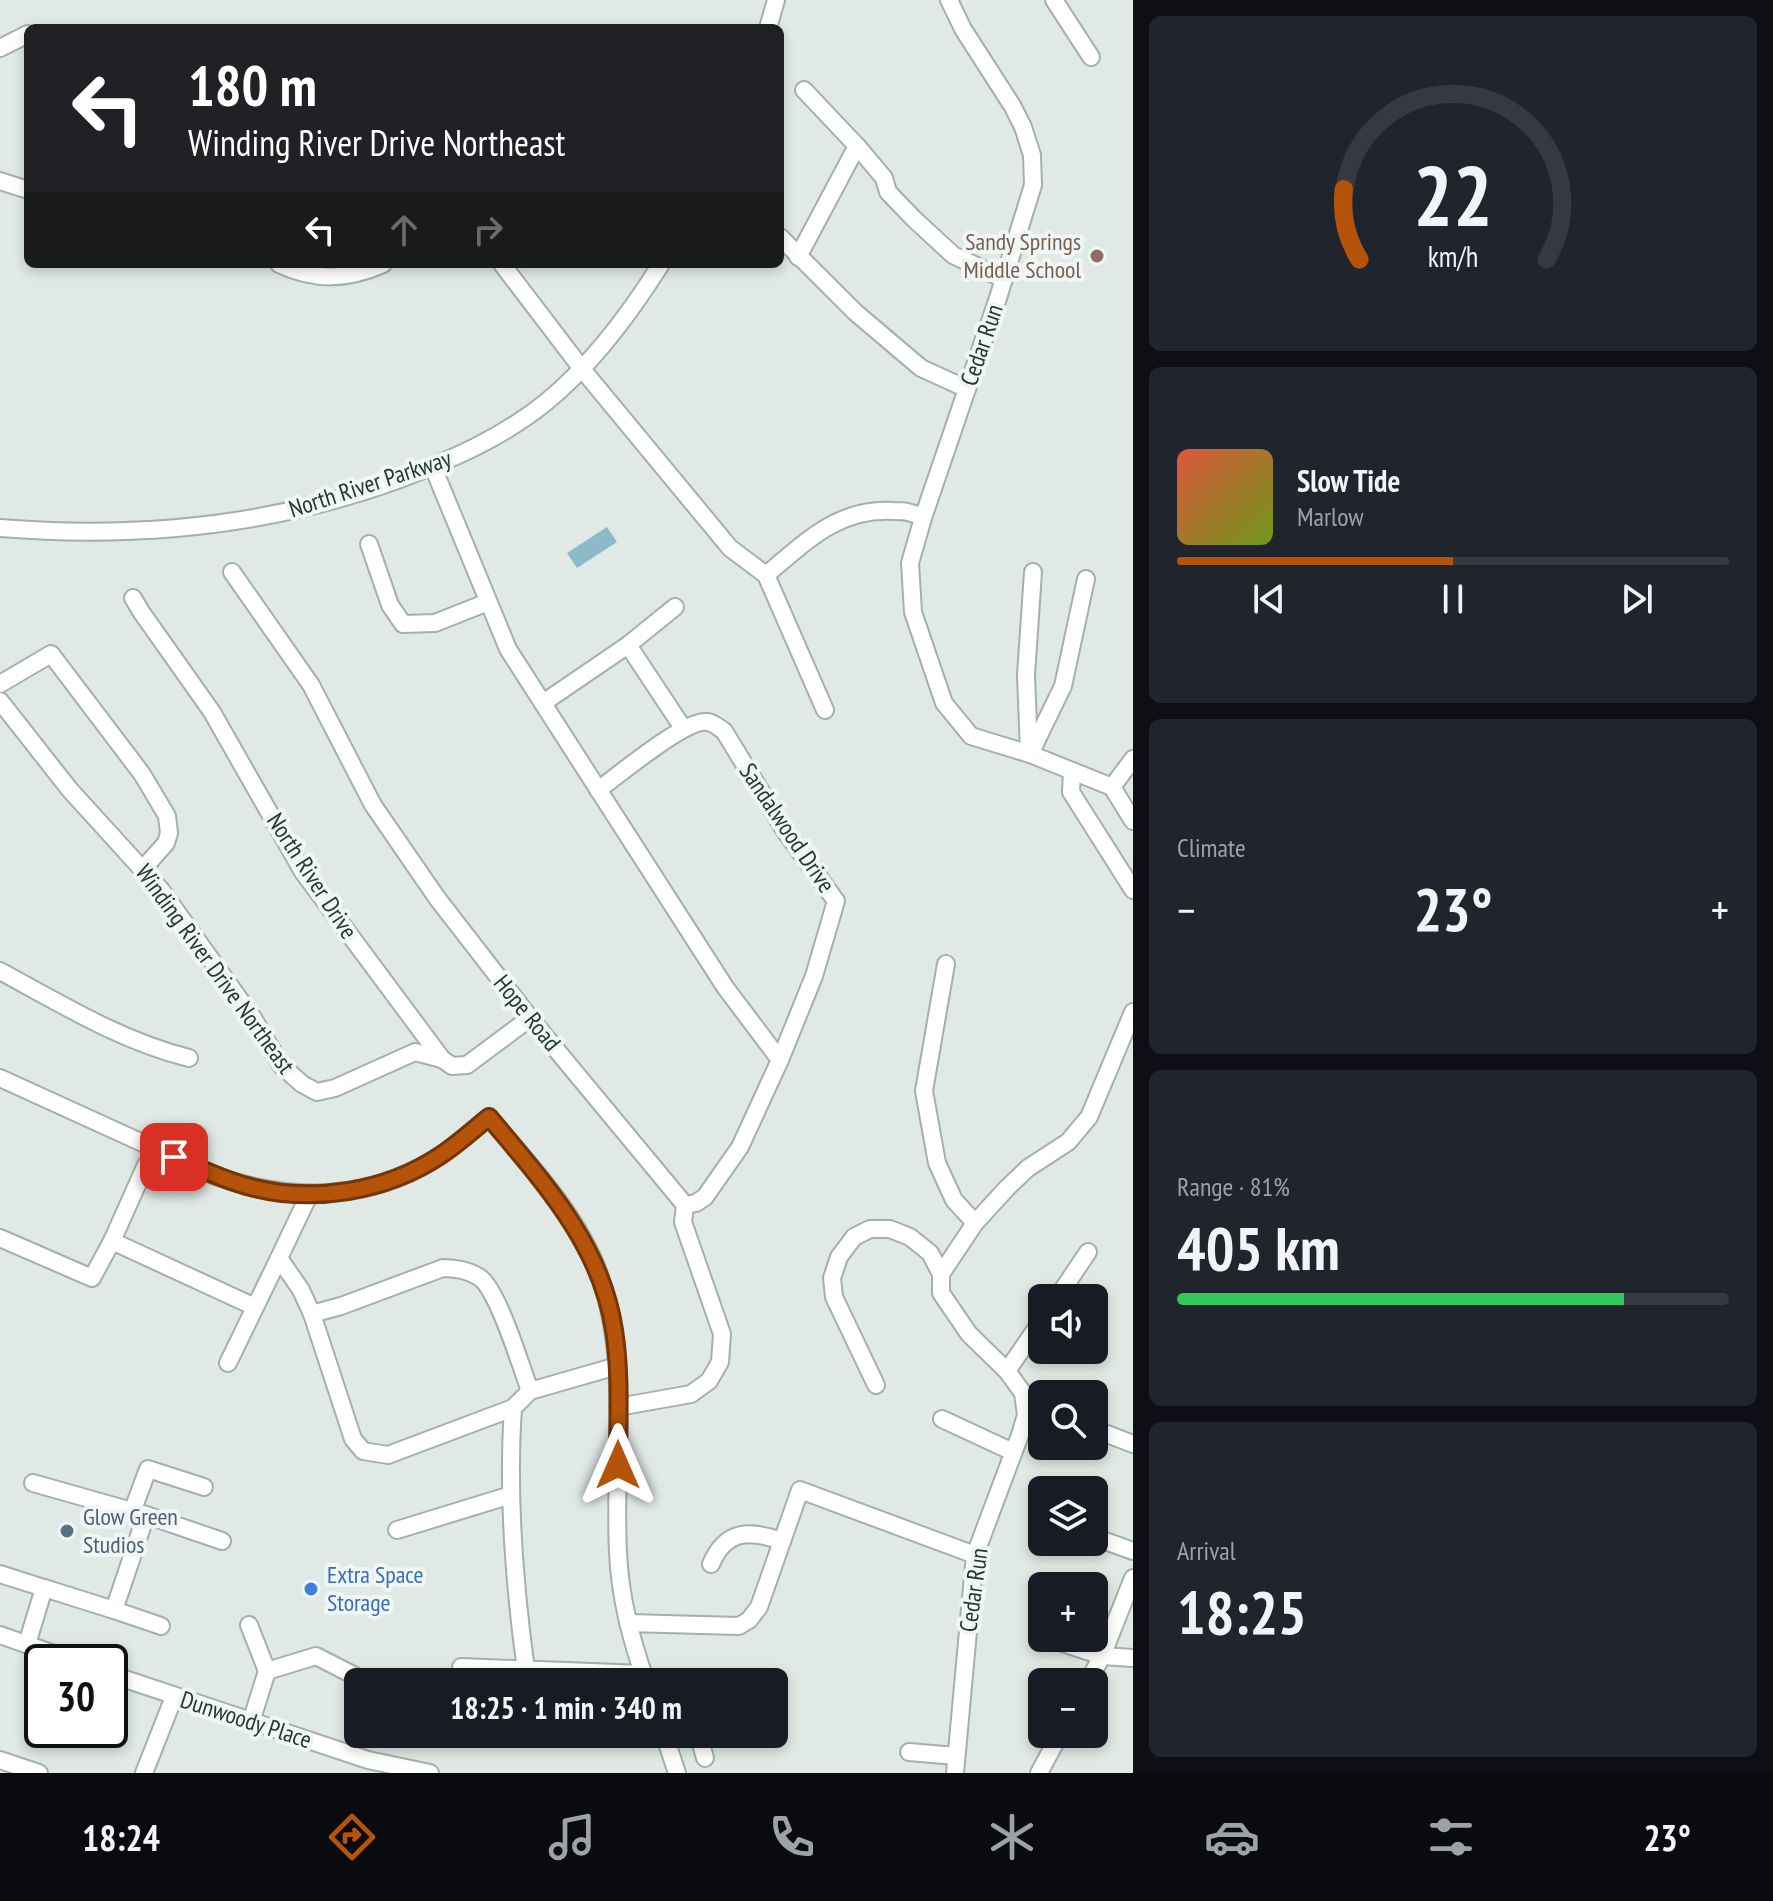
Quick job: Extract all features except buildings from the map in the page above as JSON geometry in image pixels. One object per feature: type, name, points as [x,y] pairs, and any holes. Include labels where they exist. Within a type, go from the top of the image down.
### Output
[{"type":"street","points":[[769,24],[776,0]]},
{"type":"street","name":"Cedar Run","points":[[949,0],[963,29],[1013,107],[1032,155],[1033,185],[910,563],[913,612],[944,703],[971,736],[1030,754],[1112,787]]},
{"type":"street","points":[[1054,0],[1091,57]]},
{"type":"street","points":[[0,48],[24,36]]},
{"type":"street","points":[[804,90],[857,146],[884,178],[888,192],[923,228],[953,255],[1004,279]]},
{"type":"street","points":[[798,257],[857,146]]},
{"type":"street","points":[[0,181],[24,189]]},
{"type":"street","points":[[784,241],[855,312],[921,368],[967,389]]},
{"type":"street","points":[[287,268],[298,273],[330,278],[341,278],[371,268]]},
{"type":"street","points":[[505,268],[582,369],[730,548],[766,575],[825,710]]},
{"type":"street","name":"North River Parkway","points":[[0,528],[122,533],[213,525],[326,502],[433,467],[505,431],[546,402],[582,369],[613,334],[658,268]]},
{"type":"street","points":[[433,467],[508,649],[725,987],[780,1060]]},
{"type":"street","points":[[766,575],[814,535],[845,516],[874,510],[912,512],[923,518]]},
{"type":"street","points":[[369,544],[390,605],[403,624],[435,623],[488,602]]},
{"type":"street","name":"Hope Road","points":[[232,572],[311,685],[373,805],[437,898],[530,1018],[685,1205]]},
{"type":"street","points":[[1030,754],[1026,675],[1033,572]]},
{"type":"street","points":[[1030,754],[1063,686],[1086,579]]},
{"type":"street","name":"North River Drive","points":[[133,598],[212,712],[303,872],[442,1059]]},
{"type":"street","points":[[543,703],[628,645],[675,607]]},
{"type":"street","points":[[598,790],[683,728],[628,645]]},
{"type":"street","points":[[0,684],[51,654],[142,774],[167,816],[169,833],[166,843],[143,869]]},
{"type":"street","name":"Winding River Drive Northeast","points":[[0,701],[70,790],[143,869],[253,1018],[281,1065],[302,1084],[317,1092],[335,1088],[415,1052],[442,1059]]},
{"type":"street","name":"Sandalwood Drive","points":[[683,728],[705,721],[724,731],[785,831],[836,901],[814,976],[740,1147],[705,1197],[685,1205]]},
{"type":"street","points":[[1133,759],[1112,787],[1133,821]]},
{"type":"street","points":[[1072,771],[1071,792],[1133,890]]},
{"type":"street","points":[[946,964],[924,1091],[937,1163],[954,1200],[975,1223]]},
{"type":"street","points":[[0,971],[150,1049],[189,1058]]},
{"type":"street","points":[[941,1274],[975,1223],[1028,1168],[1068,1142],[1089,1117],[1133,1012]]},
{"type":"street","points":[[442,1059],[452,1066],[467,1065],[530,1018]]},
{"type":"street","points":[[0,1078],[215,1176],[249,1187],[309,1195],[366,1188],[416,1169],[441,1155],[489,1117],[560,1203],[578,1231],[606,1293],[617,1366],[618,1552],[622,1600],[642,1668]]},
{"type":"street","points":[[0,1238],[92,1278],[146,1165]]},
{"type":"street","points":[[228,1363],[309,1195]]},
{"type":"street","points":[[618,1407],[691,1394],[709,1381],[720,1362],[722,1334],[683,1222],[685,1205]]},
{"type":"street","name":"Cedar Run","points":[[876,1385],[834,1297],[832,1278],[839,1257],[854,1237],[870,1229],[890,1229],[910,1237],[930,1253],[941,1274],[941,1293],[969,1334],[1007,1371],[1023,1393],[1026,1415],[975,1555],[956,1764]]},
{"type":"street","points":[[112,1241],[255,1307]]},
{"type":"street","points":[[1066,1284],[1088,1252]]},
{"type":"street","points":[[279,1258],[301,1290],[312,1314],[353,1439],[363,1451],[388,1455],[513,1408],[530,1391],[617,1366]]},
{"type":"street","points":[[312,1314],[443,1268],[458,1268],[481,1278],[494,1295],[530,1391]]},
{"type":"street","points":[[1007,1371],[1028,1340]]},
{"type":"street","points":[[513,1408],[511,1495],[514,1583],[526,1668]]},
{"type":"street","points":[[942,1419],[1013,1452]]},
{"type":"street","points":[[1108,1434],[1133,1444]]},
{"type":"street","points":[[114,1610],[148,1469],[204,1487]]},
{"type":"street","points":[[33,1483],[222,1541]]},
{"type":"street","points":[[628,1623],[739,1626],[749,1620],[759,1607],[800,1490],[975,1555]]},
{"type":"street","points":[[397,1530],[511,1495]]},
{"type":"street","points":[[711,1564],[726,1540],[739,1535],[767,1536],[782,1541]]},
{"type":"street","points":[[1108,1542],[1133,1551]]},
{"type":"street","points":[[0,1574],[161,1626]]},
{"type":"street","points":[[1096,1668],[1133,1578]]},
{"type":"street","points":[[0,1635],[27,1644],[44,1588]]},
{"type":"street","points":[[249,1625],[267,1671],[251,1722]]},
{"type":"street","points":[[1090,1652],[1133,1658]]},
{"type":"street","points":[[267,1671],[316,1656],[344,1670]]},
{"type":"street","points":[[461,1667],[483,1668]]},
{"type":"street","name":"Dunwoody Place","points":[[128,1680],[368,1760],[430,1773]]},
{"type":"street","points":[[144,1773],[174,1697]]},
{"type":"street","points":[[669,1748],[677,1773]]},
{"type":"street","points":[[702,1748],[705,1758]]},
{"type":"street","points":[[1039,1773],[1052,1748]]},
{"type":"street","points":[[909,1752],[956,1764]]},
{"type":"street","points":[[0,1760],[39,1773]]},
{"type":"water","points":[[607,527],[617,542],[577,568],[567,553]]},
{"type":"place","name":"Sandy Springs Middle School","points":[[1097,256]]},
{"type":"place","name":"Glow Green Studios","points":[[67,1531]]},
{"type":"place","name":"Extra Space Storage","points":[[311,1589]]},
{"type":"route","points":[[174,1157],[215,1176],[249,1187],[309,1195],[337,1193],[366,1188],[416,1169],[441,1155],[489,1117],[560,1203],[592,1258],[606,1293],[617,1366],[618,1465]]}]
